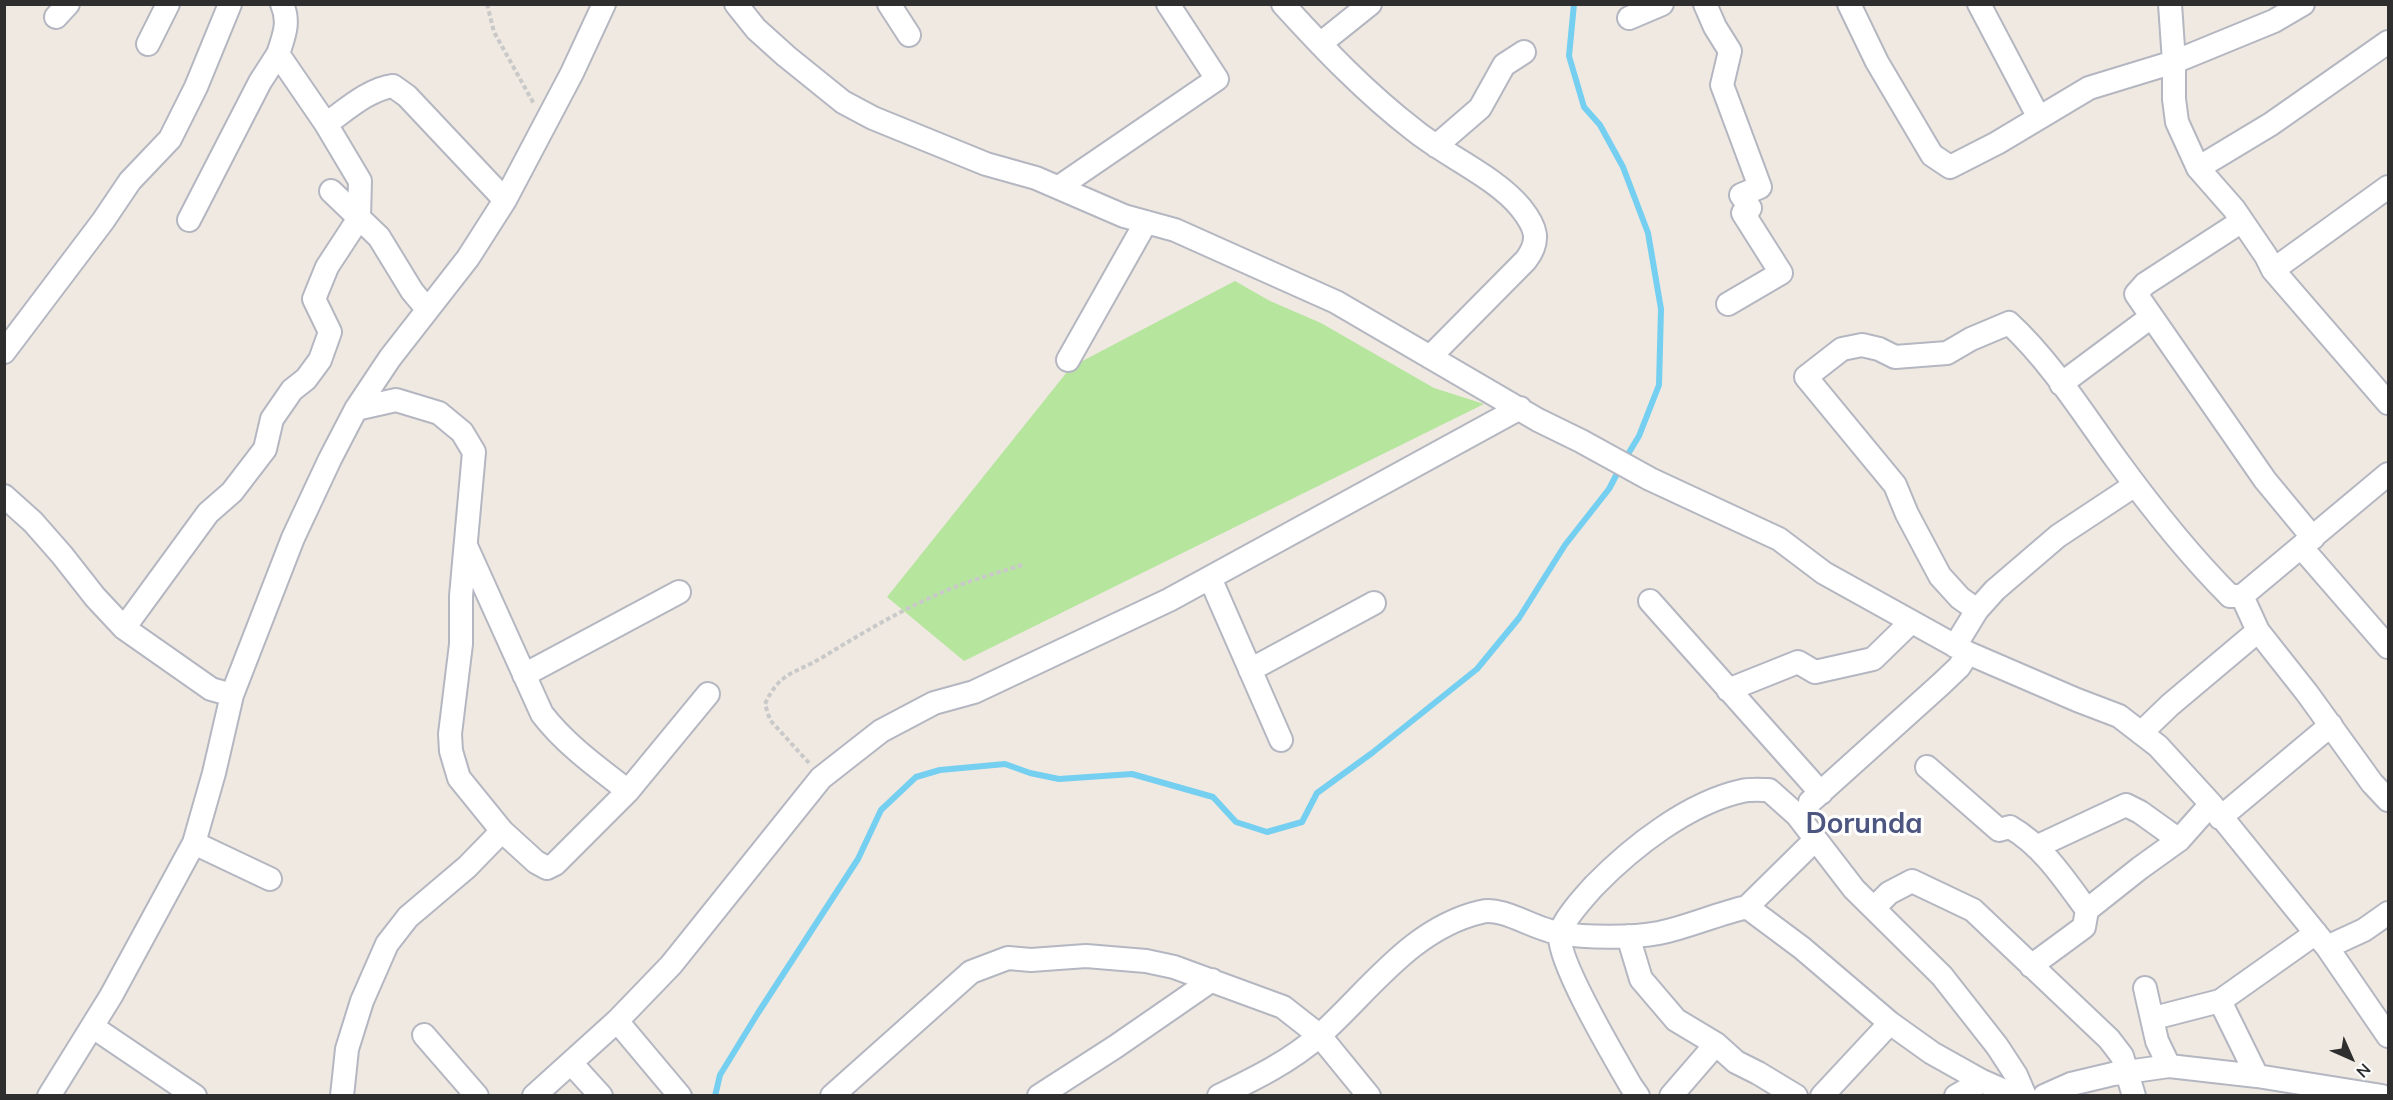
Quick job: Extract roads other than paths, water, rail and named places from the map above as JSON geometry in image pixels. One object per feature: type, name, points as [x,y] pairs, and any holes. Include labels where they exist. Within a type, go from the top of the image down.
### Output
[{"type":"street","points":[[148,44],[168,4]]},
{"type":"street","points":[[4,352],[103,221],[130,181],[170,139],[196,87],[230,4]]},
{"type":"street","points":[[189,220],[260,82],[278,54],[287,28],[286,13],[282,4]]},
{"type":"street","points":[[49,1095],[93,1027],[152,924],[194,843],[214,773],[232,695],[293,538],[357,409],[390,358],[468,258],[505,200],[604,4]]},
{"type":"street","points":[[736,4],[756,29],[786,57],[843,102],[873,118],[986,164],[1059,187],[1124,216],[1175,230],[1336,302],[1538,420],[1650,479],[1779,540],[1824,573],[1961,649],[2119,716],[2158,746],[2215,811],[2321,940],[2388,1036]]},
{"type":"street","points":[[889,4],[909,35]]},
{"type":"street","points":[[1059,187],[1217,79],[1168,4]]},
{"type":"street","points":[[1283,4],[1342,68],[1414,130],[1489,181],[1521,208],[1536,234],[1535,248],[1526,260],[1430,357]]},
{"type":"street","points":[[1320,44],[1370,4]]},
{"type":"street","points":[[1629,18],[1662,4]]},
{"type":"street","points":[[1705,4],[1715,27],[1731,51],[1722,85],[1760,187],[1741,195],[1750,208],[1743,213],[1781,273],[1728,304]]},
{"type":"street","points":[[1849,4],[1877,62],[1932,155],[1950,166],[2089,88],[2174,62],[2274,21],[2296,6]]},
{"type":"street","points":[[1979,4],[2039,118]]},
{"type":"street","points":[[2170,4],[2177,122],[2198,168],[2242,221],[2273,270],[2388,403]]},
{"type":"street","points":[[2198,168],[2271,124],[2388,42]]},
{"type":"street","points":[[1436,146],[1480,108],[1504,65],[1524,52]]},
{"type":"street","points":[[124,628],[208,513],[232,492],[265,449],[272,419],[292,390],[306,379],[320,360],[330,332],[314,299],[327,267],[359,218],[360,181],[326,124],[278,54]]},
{"type":"street","points":[[326,124],[373,92],[383,87],[393,86],[407,96],[505,200]]},
{"type":"street","points":[[2273,270],[2388,187]]},
{"type":"street","points":[[331,192],[379,237],[412,291],[427,309]]},
{"type":"street","points":[[2242,221],[2145,284],[2136,294],[2308,543],[2388,647]]},
{"type":"street","points":[[1068,360],[1146,222]]},
{"type":"street","points":[[2061,384],[2151,317]]},
{"type":"street","points":[[1977,610],[1960,598],[1940,576],[1907,514],[1895,485],[1806,377],[1842,350],[1862,345],[1879,349],[1895,357],[1947,353],[1971,339],[2008,323],[2032,345],[2135,485],[2204,570],[2230,596],[2242,596],[2388,474]]},
{"type":"street","points":[[357,409],[396,400],[439,413],[462,432],[474,452],[461,597],[461,644],[450,734],[451,750],[459,778],[501,831],[536,862],[547,868],[555,864],[628,791],[708,694]]},
{"type":"street","points":[[534,1095],[616,1021],[671,965],[821,778],[881,731],[934,703],[974,692],[1169,600],[1521,408]]},
{"type":"street","points":[[1797,815],[1959,667],[1961,649],[1977,610],[1995,590],[2058,536],[2135,485]]},
{"type":"street","points":[[4,496],[40,530],[95,597],[124,628],[211,688],[232,695]]},
{"type":"street","points":[[466,546],[542,714],[557,733],[628,791]]},
{"type":"street","points":[[1210,578],[1281,740]]},
{"type":"street","points":[[524,675],[679,592]]},
{"type":"street","points":[[2242,596],[2258,631],[2331,725],[2360,768],[2388,800]]},
{"type":"street","points":[[1650,601],[1821,793]]},
{"type":"street","points":[[1250,670],[1374,603]]},
{"type":"street","points":[[1728,690],[1798,662],[1815,672],[1873,659],[1911,622]]},
{"type":"street","points":[[2141,733],[2170,705],[2258,631]]},
{"type":"street","points":[[2031,966],[2084,927],[2087,910],[2139,868],[2331,725]]},
{"type":"street","points":[[1927,767],[1999,830],[2010,827],[2027,837],[2087,910]]},
{"type":"street","points":[[1638,1095],[1573,979],[1563,952],[1560,934],[1578,903],[1630,851],[1652,833],[1699,808],[1744,790],[1769,790],[1797,815],[1854,889],[1942,976],[1997,1046],[2016,1074],[2025,1095]]},
{"type":"street","points":[[2036,847],[2126,805],[2140,812],[2179,840]]},
{"type":"street","points":[[342,1095],[347,1049],[362,1001],[387,944],[408,917],[467,867],[501,831]]},
{"type":"street","points":[[1219,1095],[1258,1077],[1320,1036],[1373,980],[1399,957],[1431,933],[1461,918],[1483,911],[1496,911],[1560,934],[1628,936],[1660,933],[1746,907],[1815,840]]},
{"type":"street","points":[[194,843],[270,879]]},
{"type":"street","points":[[1874,908],[1889,893],[1912,881],[1973,910],[2109,1039],[2122,1056],[2134,1095]]},
{"type":"street","points":[[1746,907],[1802,948],[1890,1023],[1932,1053],[1982,1081],[2016,1095]]},
{"type":"street","points":[[2154,1018],[2220,1001],[2321,940],[2364,930],[2388,913]]},
{"type":"street","points":[[1628,936],[1641,979],[1676,1020],[1716,1044],[1736,1062],[1796,1095]]},
{"type":"street","points":[[832,1095],[971,972],[1008,958],[1031,960],[1086,956],[1116,957],[1173,967],[1283,1007],[1320,1036],[1369,1095]]},
{"type":"street","points":[[1039,1095],[1115,1047],[1212,980]]},
{"type":"street","points":[[2145,988],[2154,1018],[2157,1041],[2169,1066]]},
{"type":"street","points":[[2220,1001],[2257,1076]]},
{"type":"street","points":[[616,1021],[680,1095]]},
{"type":"street","points":[[1822,1095],[1890,1023]]},
{"type":"street","points":[[93,1027],[195,1095]]},
{"type":"street","points":[[424,1035],[477,1095]]},
{"type":"street","points":[[1671,1095],[1716,1044]]},
{"type":"street","points":[[571,1063],[601,1095]]},
{"type":"street","points":[[2044,1095],[2071,1084],[2169,1066],[2257,1076],[2382,1095]]},
{"type":"street","points":[[1956,1095],[1982,1081]]},
{"type":"waterway","points":[[1574,4],[1569,56],[1584,107],[1600,125],[1623,167],[1648,233],[1661,309],[1659,385],[1639,436],[1625,459]]},
{"type":"waterway","points":[[715,1096],[720,1075],[858,859],[881,810],[916,777],[940,770],[1005,764],[1030,773],[1059,779],[1132,774],[1213,797],[1236,822],[1267,832],[1302,822],[1317,793],[1372,753],[1477,669],[1519,618],[1565,545],[1609,489],[1620,468]]},
{"type":"district","name":"Dorunda","points":[[1864,825]]}]
